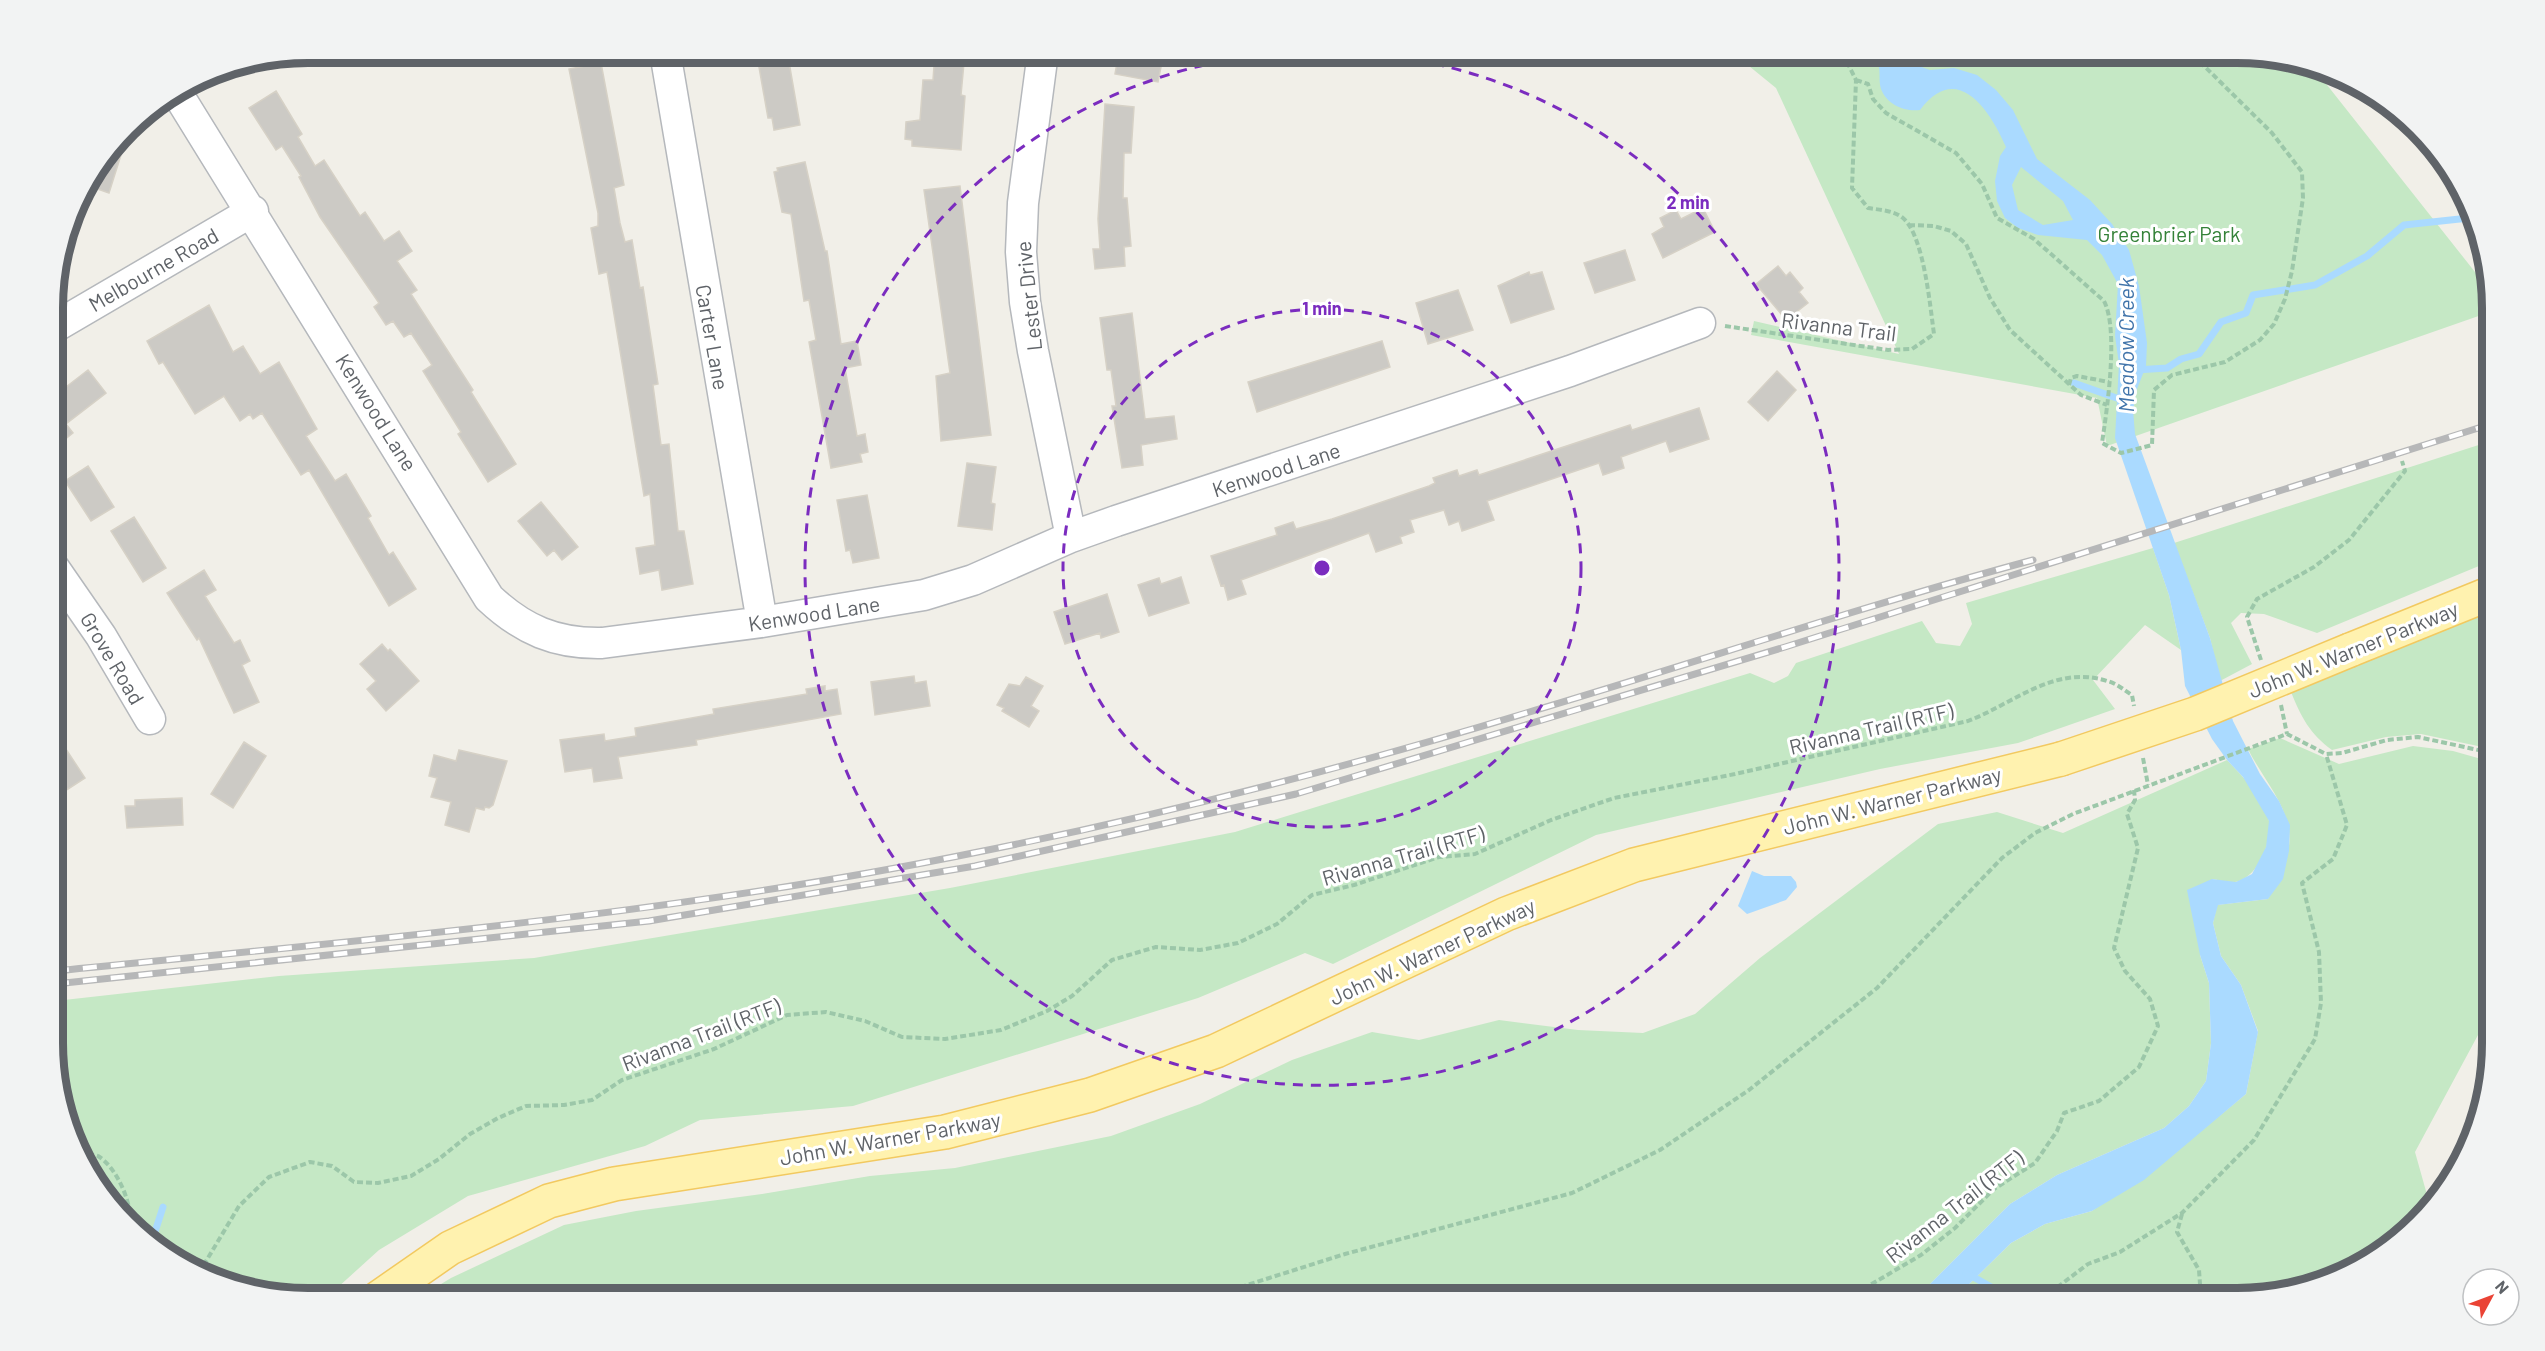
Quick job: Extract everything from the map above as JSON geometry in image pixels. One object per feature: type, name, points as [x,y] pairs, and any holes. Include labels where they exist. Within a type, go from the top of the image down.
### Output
[{"type":"main road","name":"John W. Warner Parkway","points":[[394,1288],[450,1248],[549,1201],[614,1184],[945,1132],[1090,1095],[1216,1051],[1506,914],[1634,865],[2061,759],[2195,714],[2482,597]]},
{"type":"street","name":"Carter Lane","points":[[667,63],[762,622]]},
{"type":"street","name":"Lester Drive","points":[[1042,63],[1023,202],[1021,252],[1025,302],[1033,351],[1071,537]]},
{"type":"street","name":"Kenwood Lane","points":[[181,99],[253,212],[489,598],[507,615],[533,632],[577,644],[602,644],[762,622],[924,595],[973,580],[1071,537],[1570,371],[1700,323]]},
{"type":"street","name":"Melbourne Road","points":[[63,322],[253,212]]},
{"type":"street","name":"Grove Road","points":[[63,581],[101,636],[150,719]]},
{"type":"path","points":[[1847,63],[1856,81],[1851,158],[1852,188],[1868,208],[1893,212],[1908,225],[1934,226],[1951,231],[1966,244],[1990,298],[2010,330],[2081,395],[2107,405]]},
{"type":"path","points":[[1856,81],[1868,84],[1873,99],[1886,113],[1956,153],[1982,184],[1997,218],[2034,239],[2104,301],[2110,312],[2109,382],[2102,443],[2121,453],[2152,445],[2154,390],[2172,375],[2225,362],[2260,340],[2274,324],[2285,299],[2292,271],[2303,198],[2302,172],[2272,133],[2201,63]]},
{"type":"path","name":"Rivanna Trail","points":[[1700,323],[1888,350],[1912,349],[1934,334],[1921,255],[1908,225]]},
{"type":"path","points":[[2069,385],[2072,378],[2078,376],[2109,382]]},
{"type":"path","points":[[2265,670],[2247,617],[2257,599],[2314,567],[2349,540],[2405,471],[2402,461]]},
{"type":"path","name":"Rivanna Trail (RTF)","points":[[204,1265],[238,1206],[269,1177],[310,1162],[332,1166],[354,1182],[378,1183],[411,1176],[439,1159],[470,1134],[526,1106],[564,1105],[592,1100],[622,1080],[714,1049],[787,1015],[826,1012],[864,1021],[902,1037],[945,1040],[1001,1030],[1047,1011],[1072,996],[1112,960],[1156,947],[1200,950],[1238,943],[1277,924],[1312,896],[1354,885],[1439,857],[1475,854],[1551,820],[1614,798],[1735,774],[1968,721],[1992,712],[2023,692],[2068,676],[2108,681],[2132,695],[2136,717]]},
{"type":"path","points":[[2278,699],[2287,734]]},
{"type":"path","points":[[1238,1288],[1345,1254],[1572,1193],[1660,1150],[1749,1090],[1877,988],[2002,858],[2035,833],[2073,814],[2174,774],[2273,737],[2287,734],[2326,754],[2342,753],[2386,740],[2418,737],[2482,751]]},
{"type":"path","points":[[2142,751],[2148,785]]},
{"type":"path","points":[[2056,1288],[2088,1263],[2120,1252],[2182,1213],[2254,1140],[2314,1039],[2321,1003],[2319,952],[2302,883],[2333,859],[2347,825],[2326,754]]},
{"type":"path","name":"Rivanna Trail (RTF)","points":[[1867,1288],[1889,1276],[1955,1228],[1994,1189],[2035,1163],[2057,1131],[2064,1113],[2099,1101],[2139,1067],[2158,1026],[2150,999],[2125,971],[2114,948],[2138,848],[2127,814],[2135,800],[2134,790]]},
{"type":"path","points":[[90,1155],[97,1156],[114,1173],[130,1211]]},
{"type":"path","points":[[2182,1213],[2177,1232],[2199,1270],[2200,1288]]},
{"type":"green space","name":"Greenbrier Park","points":[[1745,63],[2237,63],[2269,65],[2316,76],[2322,78],[2480,279],[2482,315],[2107,446],[2097,398],[1751,335],[1754,321],[1899,354],[1776,88]]},
{"type":"green space","points":[[2482,444],[2482,565],[2317,633],[2264,614],[2241,613],[2231,623],[2252,664],[2220,681],[2210,638],[2174,543]]},
{"type":"green space","points":[[2153,548],[2169,595],[2181,650],[2145,625],[2093,680],[2115,709],[2018,743],[1880,769],[1596,835],[1333,964],[1305,953],[1198,998],[853,1106],[700,1120],[645,1146],[468,1196],[379,1250],[337,1288],[276,1286],[245,1280],[200,1263],[172,1247],[146,1227],[124,1205],[104,1179],[88,1151],[71,1106],[65,1075],[63,1000],[279,976],[534,958],[950,888],[1235,832],[1750,673],[1774,683],[1788,676],[1796,663],[1922,621],[1936,643],[1960,646],[1972,624],[1966,603]]},
{"type":"green space","points":[[2482,612],[2482,747],[2421,734],[2386,737],[2332,750],[2312,731],[2291,692]]},
{"type":"green space","points":[[2280,738],[2339,764],[2413,746],[2453,751],[2482,759],[2482,1028],[2415,1152],[2428,1197],[2399,1227],[2360,1255],[2316,1275],[2285,1283],[2237,1288],[1965,1288],[2011,1243],[2045,1224],[2092,1211],[2184,1145],[2246,1094],[2258,1031],[2241,985],[2221,956],[2213,923],[2217,905],[2268,899],[2284,863],[2289,837],[2288,824],[2277,798],[2248,749]]},
{"type":"green space","points":[[2227,760],[2246,780],[2263,804],[2270,829],[2266,848],[2256,867],[2243,879],[2235,882],[2212,879],[2200,955],[2209,983],[2211,1043],[2206,1081],[2189,1106],[2164,1128],[2057,1175],[2010,1204],[1926,1288],[434,1288],[564,1225],[636,1211],[762,1194],[870,1176],[955,1168],[1111,1136],[1200,1104],[1292,1060],[1372,1032],[1419,1040],[1499,1020],[1578,1030],[1643,1033],[1695,1014],[1760,958],[1938,824],[1997,812],[2063,833]]},
{"type":"water","name":"Meadow Creek","points":[[1877,63],[1910,63],[1930,70],[1954,68],[1977,75],[1996,90],[2013,110],[2037,159],[2090,200],[2112,224],[2129,250],[2139,286],[2147,343],[2146,366],[2137,389],[2133,410],[2135,434],[2210,638],[2233,721],[2260,774],[2279,801],[2290,825],[2289,851],[2283,879],[2268,899],[2218,905],[2213,923],[2221,956],[2241,985],[2258,1032],[2246,1094],[2144,1180],[2092,1211],[2045,1224],[2011,1243],[1965,1288],[1926,1288],[2010,1204],[2057,1175],[2164,1128],[2189,1106],[2206,1081],[2211,1043],[2209,983],[2200,955],[2187,890],[2212,879],[2236,882],[2252,874],[2266,847],[2269,821],[2243,777],[2212,739],[2185,686],[2181,650],[2169,595],[2115,438],[2119,364],[2115,336],[2118,284],[2102,255],[2087,240],[2038,235],[2018,228],[2005,218],[1997,201],[1995,181],[2000,156],[2006,147],[1991,119],[1971,96],[1959,90],[1947,89],[1934,96],[1920,110],[1908,110],[1892,103],[1884,95],[1880,84]],"holes":[[[2021,167],[2063,201],[2073,220],[2043,225],[2018,210],[2012,185]]]},
{"type":"water","points":[[1752,871],[1764,876],[1791,876],[1797,887],[1786,900],[1747,914],[1738,906]]},
{"type":"building","points":[[601,63],[624,185],[614,188],[620,223],[625,242],[632,240],[640,288],[643,287],[658,384],[653,385],[661,445],[669,444],[678,531],[684,531],[693,584],[662,590],[659,570],[640,574],[636,548],[655,545],[650,494],[644,496],[607,272],[599,274],[591,228],[598,226],[598,213],[569,69]]},
{"type":"building","points":[[789,63],[800,125],[774,130],[772,118],[768,118],[759,67]]},
{"type":"building","points":[[934,63],[964,63],[961,95],[965,96],[961,150],[912,146],[912,140],[905,139],[906,122],[920,120],[923,80],[933,80]]},
{"type":"building","points":[[1117,63],[1162,63],[1158,82],[1115,74]]},
{"type":"building","points":[[276,91],[302,134],[298,137],[315,166],[324,160],[360,216],[365,212],[384,241],[399,231],[412,251],[397,261],[417,290],[411,294],[473,390],[471,392],[516,464],[488,482],[458,434],[461,432],[423,371],[432,365],[411,333],[404,337],[393,321],[386,325],[374,307],[379,303],[320,217],[299,177],[301,176],[282,146],[276,150],[249,108]]},
{"type":"building","points":[[1105,104],[1134,107],[1131,153],[1124,153],[1123,198],[1127,198],[1131,246],[1124,247],[1125,266],[1095,269],[1093,249],[1100,249],[1098,219]]},
{"type":"building","points":[[124,146],[109,193],[95,188]]},
{"type":"building","points":[[805,162],[825,251],[827,251],[841,344],[857,341],[861,365],[845,368],[857,436],[865,434],[868,452],[860,454],[862,462],[831,468],[809,342],[816,340],[809,300],[804,301],[791,214],[782,212],[774,172],[778,171],[777,168]]},
{"type":"building","points":[[960,186],[991,435],[941,441],[936,376],[950,373],[924,190]]},
{"type":"building","points":[[1703,208],[1715,232],[1663,258],[1652,234],[1664,227],[1660,218],[1676,210],[1681,219]]},
{"type":"building","points":[[1625,250],[1635,280],[1595,293],[1584,263]]},
{"type":"building","points":[[1778,266],[1786,276],[1790,272],[1803,288],[1799,292],[1808,303],[1790,317],[1786,312],[1782,315],[1756,284]]},
{"type":"building","points":[[1529,272],[1530,275],[1542,272],[1554,309],[1511,323],[1498,286]]},
{"type":"building","points":[[1458,290],[1473,330],[1428,344],[1416,303]]},
{"type":"building","points":[[209,305],[233,352],[243,346],[260,374],[279,362],[317,429],[306,436],[335,481],[346,474],[371,516],[368,518],[389,555],[393,552],[416,589],[389,606],[309,470],[301,475],[262,413],[253,419],[250,414],[240,421],[224,396],[195,414],[163,362],[159,364],[147,341]]},
{"type":"building","points":[[1132,313],[1145,419],[1174,416],[1177,439],[1141,445],[1143,465],[1122,468],[1112,406],[1116,406],[1111,370],[1107,370],[1100,318]]},
{"type":"building","points":[[1382,341],[1390,367],[1257,412],[1248,382]]},
{"type":"building","points":[[88,370],[106,393],[66,424],[73,433],[63,441],[63,389]]},
{"type":"building","points":[[1777,371],[1796,390],[1768,421],[1748,402]]},
{"type":"building","points":[[1699,408],[1709,439],[1670,452],[1666,441],[1621,457],[1624,468],[1603,475],[1599,463],[1487,501],[1494,520],[1462,531],[1459,521],[1449,525],[1444,510],[1410,520],[1414,532],[1400,537],[1402,543],[1376,552],[1369,533],[1241,580],[1246,594],[1228,600],[1224,585],[1221,586],[1211,556],[1277,535],[1275,528],[1293,522],[1296,529],[1332,519],[1429,486],[1435,483],[1433,478],[1457,470],[1459,476],[1477,470],[1479,475],[1630,425],[1632,430]]},
{"type":"building","points":[[967,463],[996,467],[991,503],[995,504],[992,530],[958,526]]},
{"type":"building","points":[[88,466],[114,507],[91,521],[65,481]]},
{"type":"building","points":[[867,495],[879,558],[853,563],[850,550],[846,551],[837,500]]},
{"type":"building","points":[[541,502],[578,547],[562,560],[554,550],[547,556],[518,521]]},
{"type":"building","points":[[134,517],[166,568],[143,582],[111,531]]},
{"type":"building","points":[[204,570],[216,590],[205,596],[234,643],[240,640],[250,661],[242,665],[259,702],[234,713],[199,638],[197,640],[167,593]]},
{"type":"building","points":[[1181,577],[1189,603],[1149,616],[1138,585],[1159,578],[1161,584]]},
{"type":"building","points":[[1107,594],[1119,632],[1101,638],[1100,633],[1065,644],[1054,612]]},
{"type":"building","points":[[382,644],[388,651],[390,649],[419,681],[386,711],[367,689],[376,681],[360,664]]},
{"type":"building","points":[[914,676],[915,683],[926,681],[930,706],[875,715],[871,682]]},
{"type":"building","points":[[1026,677],[1043,686],[1031,706],[1039,711],[1029,727],[1002,711],[1004,708],[997,705],[1009,684],[1020,686]]},
{"type":"building","points":[[825,686],[825,691],[837,689],[841,714],[696,740],[697,745],[618,757],[622,778],[594,782],[592,768],[565,772],[560,740],[604,734],[605,741],[636,736],[635,728],[714,714],[713,709],[807,694],[806,689]]},
{"type":"building","points":[[244,742],[266,756],[233,808],[211,794]]},
{"type":"building","points":[[63,745],[85,778],[63,792]]},
{"type":"building","points":[[459,750],[507,761],[493,805],[489,808],[485,807],[484,810],[476,808],[469,832],[445,825],[451,802],[431,797],[437,778],[429,776],[434,755],[456,761]]},
{"type":"building","points":[[182,798],[183,825],[127,828],[125,806],[135,806],[135,800]]},
{"type":"waterway","name":"Meadow Creek","points":[[2136,370],[2167,368],[2181,359],[2199,354],[2221,322],[2246,313],[2253,295],[2315,285],[2367,256],[2404,225],[2465,218]]},
{"type":"waterway","name":"Meadow Creek","points":[[2074,383],[2125,401]]},
{"type":"waterway","points":[[154,1234],[163,1207]]},
{"type":"waterway","points":[[1966,1273],[1993,1288]]},
{"type":"railway","points":[[63,983],[649,921],[975,866],[1296,794],[1785,647],[2482,427]]},
{"type":"railway","points":[[63,970],[516,924],[630,909],[859,875],[1043,839],[1251,790],[1389,753],[1905,596],[2033,560]]}]
